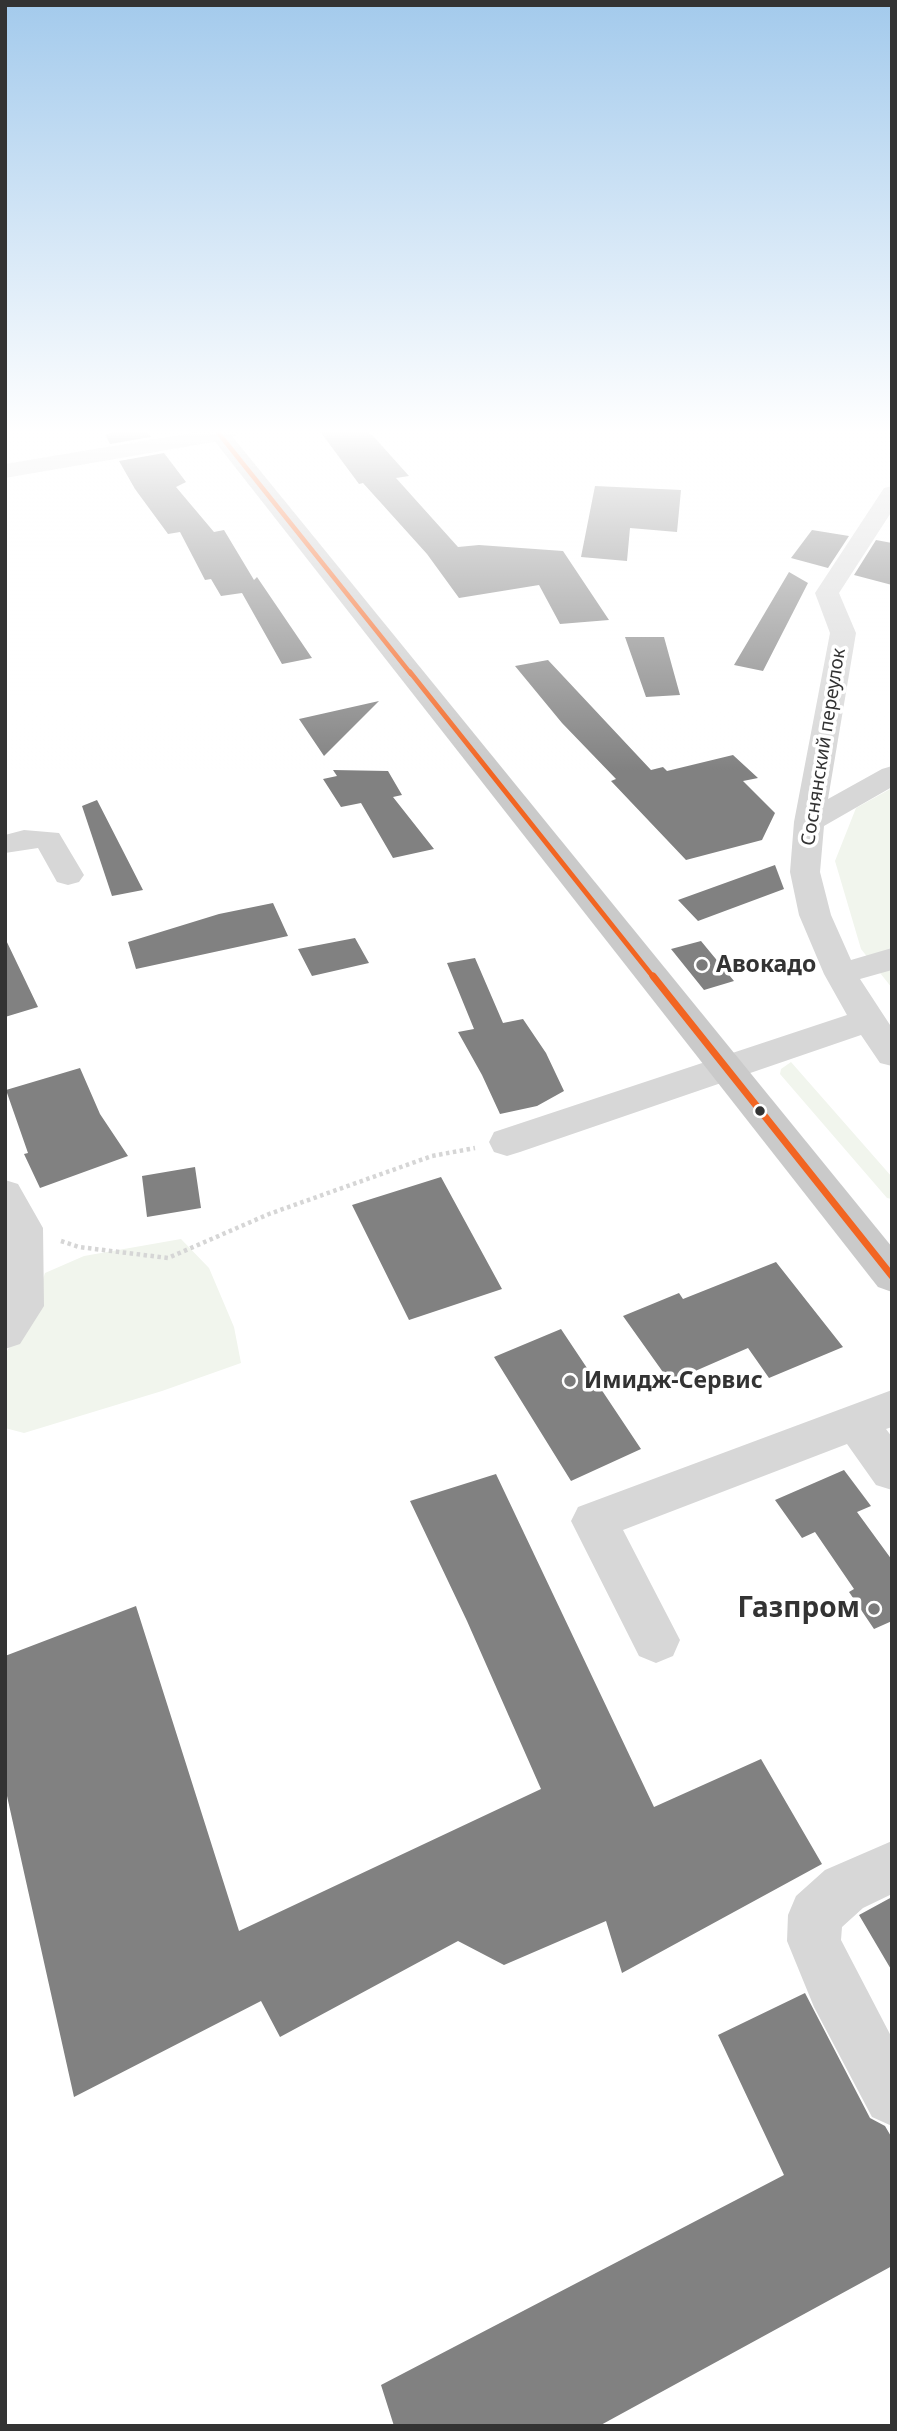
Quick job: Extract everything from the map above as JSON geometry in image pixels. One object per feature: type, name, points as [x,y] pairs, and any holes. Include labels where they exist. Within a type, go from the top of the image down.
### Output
[{"type":"main road","points":[[309,543],[892,1276]]},
{"type":"street","name":"Соснянский переулок","points":[[859,543],[827,593],[843,633],[809,822],[805,872],[815,915],[841,974],[853,998],[892,1054]]},
{"type":"street","points":[[809,822],[892,775]]},
{"type":"street","points":[[5,844],[24,839],[48,839],[68,875]]},
{"type":"street","points":[[841,974],[892,959]]},
{"type":"street","points":[[507,1142],[868,1020]]},
{"type":"street","points":[[5,1194],[24,1228],[24,1306],[5,1332]]},
{"type":"street","points":[[656,1640],[594,1521],[873,1415],[892,1471]]},
{"type":"street","points":[[892,1867],[844,1889],[815,1915],[814,1941],[834,1987],[892,2097]]},
{"type":"path","points":[[24,1228],[79,1247],[168,1258],[269,1214],[432,1156],[507,1142]]},
{"type":"shaded area","points":[[892,788],[892,988],[861,949],[835,861],[856,808]]},
{"type":"shaded area","points":[[791,1062],[892,1177],[892,1199],[887,1198],[780,1074],[781,1069]]},
{"type":"shaded area","points":[[181,1239],[209,1268],[234,1327],[241,1363],[162,1391],[24,1433],[5,1428],[5,1354],[33,1311],[45,1273],[84,1256]]},
{"type":"building","points":[[186,543],[232,543],[254,580],[257,577],[312,658],[282,664],[242,593],[221,596],[211,579],[205,580]]},
{"type":"building","points":[[417,543],[563,551],[609,620],[560,624],[539,585],[459,598]]},
{"type":"building","points":[[584,543],[629,543],[627,561],[581,557]]},
{"type":"building","points":[[802,543],[844,543],[828,568],[791,558]]},
{"type":"building","points":[[874,543],[892,543],[892,585],[854,575]]},
{"type":"building","points":[[789,572],[808,583],[763,671],[734,665]]},
{"type":"building","points":[[625,637],[664,637],[680,695],[646,697]]},
{"type":"building","points":[[548,660],[651,770],[663,767],[667,771],[733,755],[758,778],[743,781],[775,813],[762,840],[686,860],[611,781],[616,779],[562,723],[515,666]]},
{"type":"building","points":[[379,701],[324,756],[299,719]]},
{"type":"building","points":[[333,770],[388,771],[402,795],[393,797],[434,849],[393,858],[361,803],[341,807],[323,779],[337,776]]},
{"type":"building","points":[[97,800],[143,890],[112,896],[82,806]]},
{"type":"building","points":[[775,865],[784,889],[698,921],[678,900]]},
{"type":"building","points":[[273,903],[288,936],[136,969],[128,942],[219,914]]},
{"type":"building","points":[[5,938],[38,1007],[5,1017]]},
{"type":"building","points":[[355,938],[369,963],[312,976],[298,949]]},
{"type":"building","name":"Авокадо","points":[[701,941],[734,981],[704,990],[671,949]]},
{"type":"building","points":[[475,958],[503,1023],[523,1019],[546,1053],[564,1091],[537,1106],[500,1114],[458,1032],[474,1029],[447,963]]},
{"type":"building","points":[[80,1068],[100,1114],[128,1156],[40,1188],[24,1154],[28,1153],[6,1090]]},
{"type":"building","points":[[195,1167],[201,1208],[147,1217],[142,1176]]},
{"type":"building","points":[[441,1177],[502,1289],[409,1320],[352,1205]]},
{"type":"building","points":[[776,1262],[843,1347],[769,1378],[748,1348],[670,1382],[623,1316],[679,1293],[683,1299]]},
{"type":"building","points":[[561,1329],[641,1449],[571,1481],[494,1357]]},
{"type":"building","points":[[844,1470],[871,1506],[857,1512],[892,1560],[892,1621],[874,1629],[849,1592],[854,1589],[815,1532],[802,1538],[775,1500]]},
{"type":"building","points":[[496,1474],[654,1807],[761,1759],[822,1864],[622,1973],[606,1921],[504,1965],[458,1941],[280,2037],[261,2001],[74,2097],[5,1787],[5,1656],[136,1606],[239,1931],[541,1789],[467,1621],[410,1501]]},
{"type":"building","points":[[892,1897],[892,1971],[859,1915]]},
{"type":"building","points":[[805,1993],[870,2118],[885,2126],[892,2138],[892,2266],[599,2426],[394,2426],[381,2385],[784,2175],[718,2035]]},
{"type":"transit line","points":[[307,543],[892,1276]]},
{"type":"place","name":"Авокадо","points":[[702,965]]},
{"type":"place","name":"Имидж-Сервис","points":[[570,1381]]},
{"type":"place","name":"Газпром","points":[[874,1609]]}]
